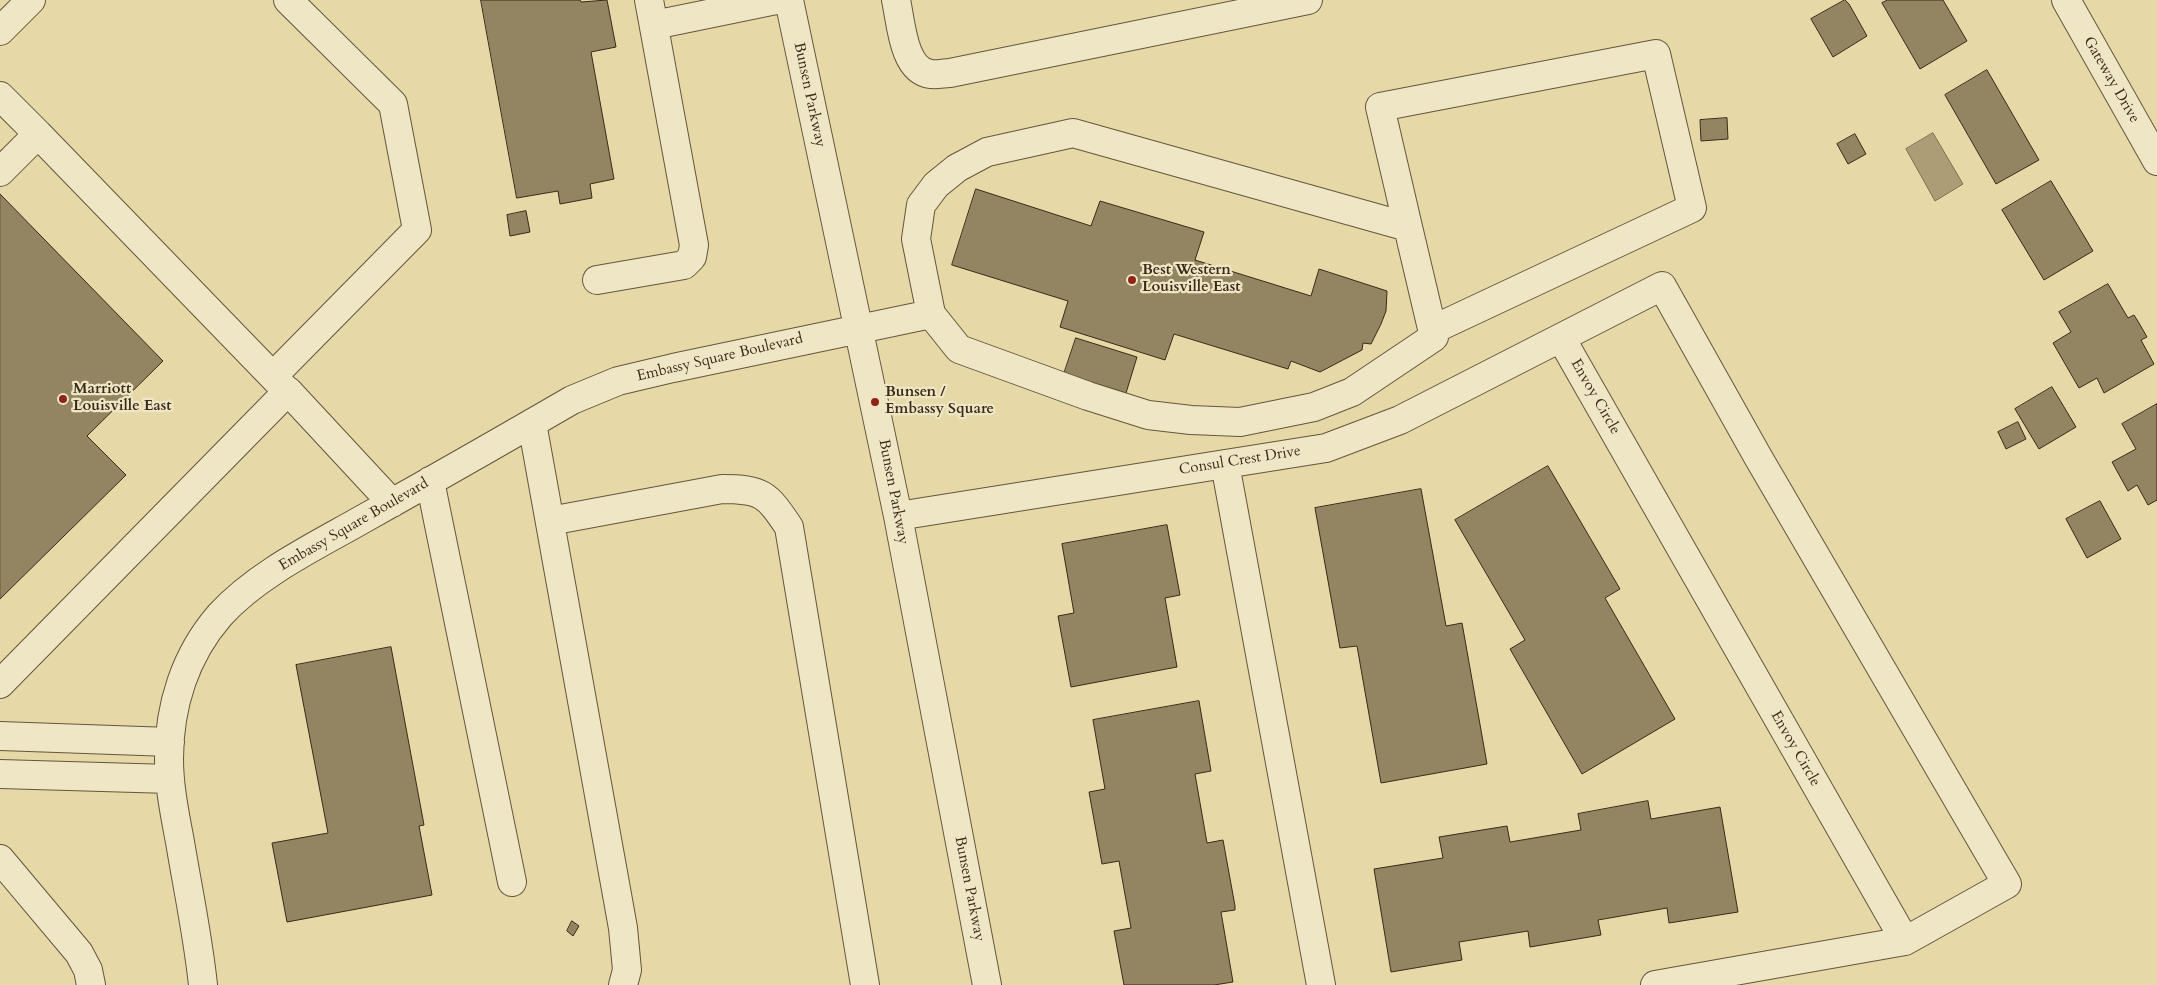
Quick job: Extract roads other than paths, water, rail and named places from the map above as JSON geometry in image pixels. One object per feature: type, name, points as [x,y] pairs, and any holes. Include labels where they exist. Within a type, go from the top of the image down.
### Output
[{"type":"street","points":[[0,31],[31,0]]},
{"type":"street","points":[[0,684],[280,384],[418,230],[392,104],[288,0]]},
{"type":"street","points":[[597,280],[684,265],[692,257],[694,245],[652,13],[776,0]]},
{"type":"street","name":"Bunsen Parkway","points":[[789,0],[898,516],[988,985]]},
{"type":"street","points":[[896,0],[907,52],[914,67],[930,74],[950,73],[1308,0]]},
{"type":"street","name":"Gateway Drive","points":[[2066,0],[2157,161]]},
{"type":"street","points":[[1408,227],[1073,132],[987,152],[957,168],[936,186],[920,205],[916,239],[931,314],[960,349],[1088,396],[1148,415],[1191,420],[1240,422],[1314,407],[1352,392],[1434,337],[1432,330],[1408,227],[1380,107],[1656,54],[1692,208],[1432,330]]},
{"type":"street","points":[[0,96],[280,384],[392,503]]},
{"type":"street","points":[[0,172],[38,134]]},
{"type":"street","name":"Consul Crest Drive","points":[[898,516],[1326,448],[1400,420],[1662,286],[1758,457],[2007,884],[1904,941]]},
{"type":"street","name":"Embassy Square Boulevard","points":[[203,985],[200,955],[171,796],[170,742],[178,689],[190,660],[221,614],[244,593],[291,560],[572,400],[618,381],[931,314]]},
{"type":"street","name":"Envoy Circle","points":[[1561,338],[1904,941]]},
{"type":"street","points":[[532,423],[623,928],[627,970],[623,985]]},
{"type":"street","points":[[1225,464],[1321,985]]},
{"type":"street","points":[[430,481],[512,882]]},
{"type":"street","points":[[550,521],[722,489],[749,489],[773,502],[789,527],[865,985]]},
{"type":"street","points":[[0,736],[170,742]]},
{"type":"street","points":[[0,774],[170,779]]},
{"type":"street","points":[[0,859],[79,952],[88,970],[91,985]]},
{"type":"street","points":[[1655,985],[1904,941]]},
{"type":"place","name":"Best Western Louisville East","points":[[1132,280]]},
{"type":"place","name":"Marriott Louisville East","points":[[63,399]]},
{"type":"place","name":"Bunsen / Embassy Square","points":[[875,402]]}]
